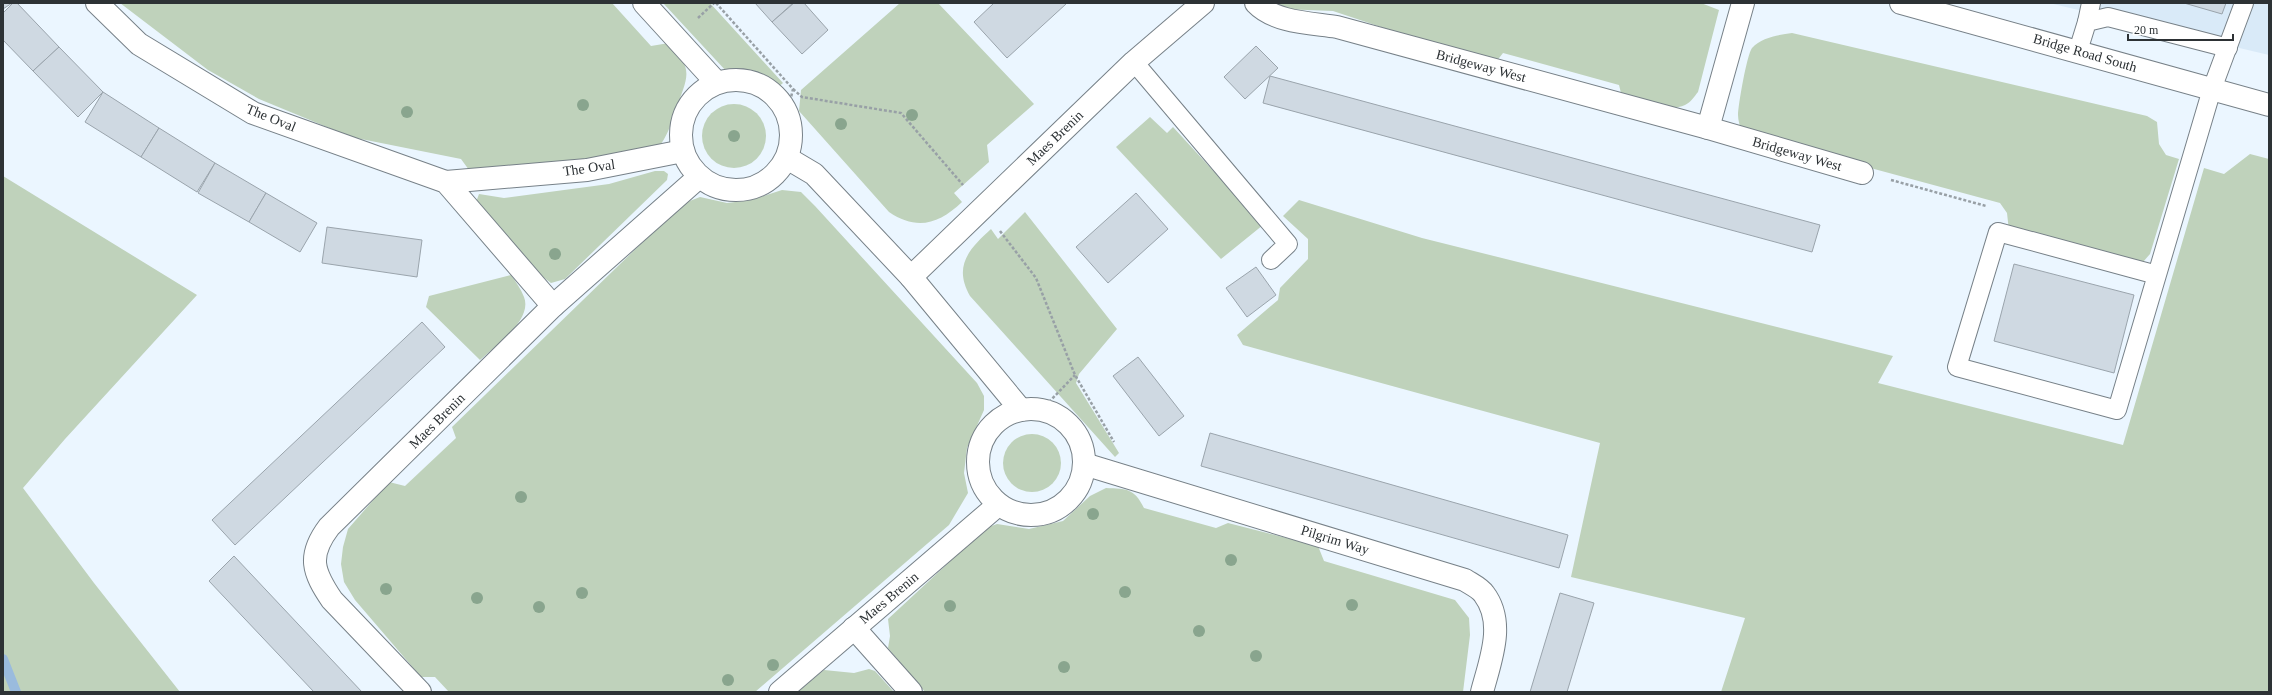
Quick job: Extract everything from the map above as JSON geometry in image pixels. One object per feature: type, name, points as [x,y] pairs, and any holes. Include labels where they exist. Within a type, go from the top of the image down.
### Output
[{"type":"street","name":"The Oval","points":[[97,3],[139,44],[253,114],[446,182],[587,170],[684,150]]},
{"type":"street","points":[[644,3],[717,83]]},
{"type":"street","name":"Maes Brenin","points":[[911,277],[1134,62],[1203,3]]},
{"type":"street","name":"Bridgeway West","points":[[1256,3],[1262,9],[1277,16],[1337,27],[1708,128],[1862,173]]},
{"type":"street","points":[[1708,128],[1742,3]]},
{"type":"street","name":"Bridge Road South","points":[[1904,3],[2269,105]]},
{"type":"street","points":[[736,80],[755,83],[772,92],[784,107],[791,123],[791,141],[787,158],[778,172],[765,183],[748,190],[731,191],[714,186],[699,177],[688,163],[684,150],[682,126],[688,108],[701,93],[717,83],[736,80]]},
{"type":"street","points":[[787,158],[814,174],[911,277],[1031,410]]},
{"type":"street","name":"Maes Brenin","points":[[420,692],[332,600],[321,583],[314,562],[318,542],[329,527],[553,306],[699,177]]},
{"type":"street","name":"The Oval","points":[[446,182],[553,306]]},
{"type":"street","points":[[1031,410],[1055,415],[1068,423],[1078,435],[1083,449],[1084,464],[1081,481],[1076,490],[1061,506],[1046,513],[1030,516],[1014,512],[998,505],[988,494],[981,480],[978,465],[979,450],[985,436],[995,423],[1008,414],[1031,410]]},
{"type":"street","name":"Pilgrim Way","points":[[1084,464],[1465,580],[1484,593],[1493,609],[1496,636],[1482,692]]},
{"type":"street","name":"Maes Brenin","points":[[780,692],[998,505]]},
{"type":"street","points":[[854,628],[911,692]]},
{"type":"lane","points":[[2078,52],[2091,3]]},
{"type":"lane","points":[[2157,275],[1998,232],[1957,367],[2117,410],[2157,275],[2212,89],[2244,3]]},
{"type":"lane","points":[[2087,22],[2108,17],[2228,48]]},
{"type":"lane","points":[[1134,62],[1288,244],[1271,260]]},
{"type":"path","points":[[716,3],[802,97],[901,113],[983,208],[1036,278],[1075,375],[1126,463],[1126,477]]},
{"type":"path","points":[[787,114],[794,89]]},
{"type":"path","points":[[1862,173],[1974,202],[1992,209],[1998,215],[2000,224],[1998,232]]},
{"type":"path","points":[[1031,410],[1075,375]]},
{"type":"shaded area","points":[[2049,3],[2269,3],[2269,55]]},
{"type":"green space","points":[[120,3],[612,3],[651,46],[669,43],[683,61],[686,68],[686,75],[683,90],[671,123],[661,144],[585,163],[469,170],[461,159],[351,137],[259,99],[208,70]]},
{"type":"green space","points":[[663,3],[710,3],[783,83],[778,87],[761,76],[741,72],[727,72]]},
{"type":"green space","points":[[900,3],[938,3],[1034,104],[987,145],[989,162],[954,193],[962,202],[945,216],[936,220],[918,223],[909,222],[889,212],[799,111],[801,90]]},
{"type":"green space","points":[[1272,3],[1701,3],[1719,10],[1698,92],[1687,104],[1672,108],[1623,101],[1619,85],[1503,53],[1496,62],[1420,40],[1333,11],[1282,9]]},
{"type":"green space","points":[[1792,33],[2147,116],[2157,122],[2159,144],[2166,155],[2179,159],[2150,254],[2143,262],[2009,231],[2007,213],[2000,203],[1752,136],[1741,131],[1738,119],[1738,110],[1745,69],[1752,48],[1756,44],[1766,39]]},
{"type":"green space","points":[[734,104],[752,109],[757,113],[761,118],[766,136],[761,154],[757,159],[752,163],[734,168],[716,163],[711,159],[707,154],[702,136],[707,118],[711,113],[716,109]]},
{"type":"green space","points":[[1150,117],[1167,133],[1173,127],[1263,225],[1221,259],[1116,147]]},
{"type":"green space","points":[[2250,154],[2269,159],[2269,692],[1721,692],[1745,618],[1571,577],[1600,443],[1243,345],[1237,335],[1278,300],[1280,288],[1308,259],[1308,239],[1283,216],[1299,200],[1422,238],[1893,356],[1878,383],[2123,445],[2204,168],[2224,174]]},
{"type":"green space","points":[[655,171],[664,171],[668,174],[667,180],[565,279],[551,283],[543,277],[475,205],[479,194],[504,198],[609,184]]},
{"type":"green space","points":[[3,176],[197,295],[65,439],[23,488],[94,583],[180,692],[3,692]]},
{"type":"green space","points":[[782,190],[801,192],[815,206],[977,383],[984,396],[984,410],[967,448],[964,473],[968,493],[949,525],[755,692],[449,692],[435,677],[421,677],[355,600],[344,582],[341,564],[343,547],[348,529],[389,482],[405,486],[456,438],[452,427],[682,204],[700,197],[727,203],[751,200]]},
{"type":"green space","points":[[1025,212],[1117,329],[1079,374],[1076,383],[1119,453],[1115,457],[970,296],[965,285],[963,267],[970,251],[991,229],[998,239]]},
{"type":"green space","points":[[511,275],[524,297],[525,306],[523,315],[511,332],[480,360],[426,307],[429,296]]},
{"type":"green space","points":[[1032,434],[1043,436],[1056,447],[1059,452],[1061,463],[1059,474],[1048,487],[1043,490],[1032,492],[1021,490],[1008,479],[1005,474],[1003,463],[1005,452],[1016,439],[1021,436]]},
{"type":"green space","points":[[1106,488],[1125,489],[1133,493],[1144,508],[1216,528],[1228,523],[1318,546],[1324,561],[1455,600],[1469,618],[1470,635],[1463,692],[925,692],[888,648],[890,636],[888,619],[986,528],[997,524],[1029,529],[1063,521],[1090,496]]},
{"type":"green space","points":[[869,669],[875,671],[894,692],[797,692],[824,670],[854,673]]},
{"type":"building","points":[[3,3],[12,3],[3,9]]},
{"type":"building","points":[[13,3],[17,3],[59,47],[33,71],[3,40],[3,13]]},
{"type":"building","points":[[755,3],[793,3],[772,22]]},
{"type":"building","points":[[794,3],[804,3],[828,30],[802,54],[772,22]]},
{"type":"building","points":[[994,3],[1066,4],[1007,58],[974,22]]},
{"type":"building","points":[[2184,3],[2226,3],[2222,14]]},
{"type":"building","points":[[1256,46],[1278,68],[1245,99],[1224,77]]},
{"type":"building","points":[[59,47],[103,92],[78,117],[33,71]]},
{"type":"building","points":[[1270,76],[1820,225],[1812,252],[1263,103]]},
{"type":"building","points":[[103,92],[159,128],[141,157],[85,122]]},
{"type":"building","points":[[159,128],[215,163],[197,192],[141,157]]},
{"type":"building","points":[[215,163],[266,193],[249,222],[198,193]]},
{"type":"building","points":[[266,193],[317,223],[300,252],[249,222]]},
{"type":"building","points":[[1136,193],[1168,229],[1108,283],[1076,247]]},
{"type":"building","points":[[327,227],[422,240],[417,277],[322,263]]},
{"type":"building","points":[[2014,264],[2134,295],[2114,373],[1994,341]]},
{"type":"building","points":[[1256,267],[1276,295],[1247,317],[1226,288]]},
{"type":"building","points":[[422,322],[445,347],[235,545],[212,520]]},
{"type":"building","points":[[1138,357],[1184,416],[1159,436],[1113,376]]},
{"type":"building","points":[[1210,433],[1568,535],[1559,568],[1201,466]]},
{"type":"building","points":[[234,556],[362,692],[314,692],[209,581]]},
{"type":"building","points":[[1560,593],[1594,603],[1567,692],[1530,692]]},
{"type":"waterway","points":[[3,659],[16,692]]}]
